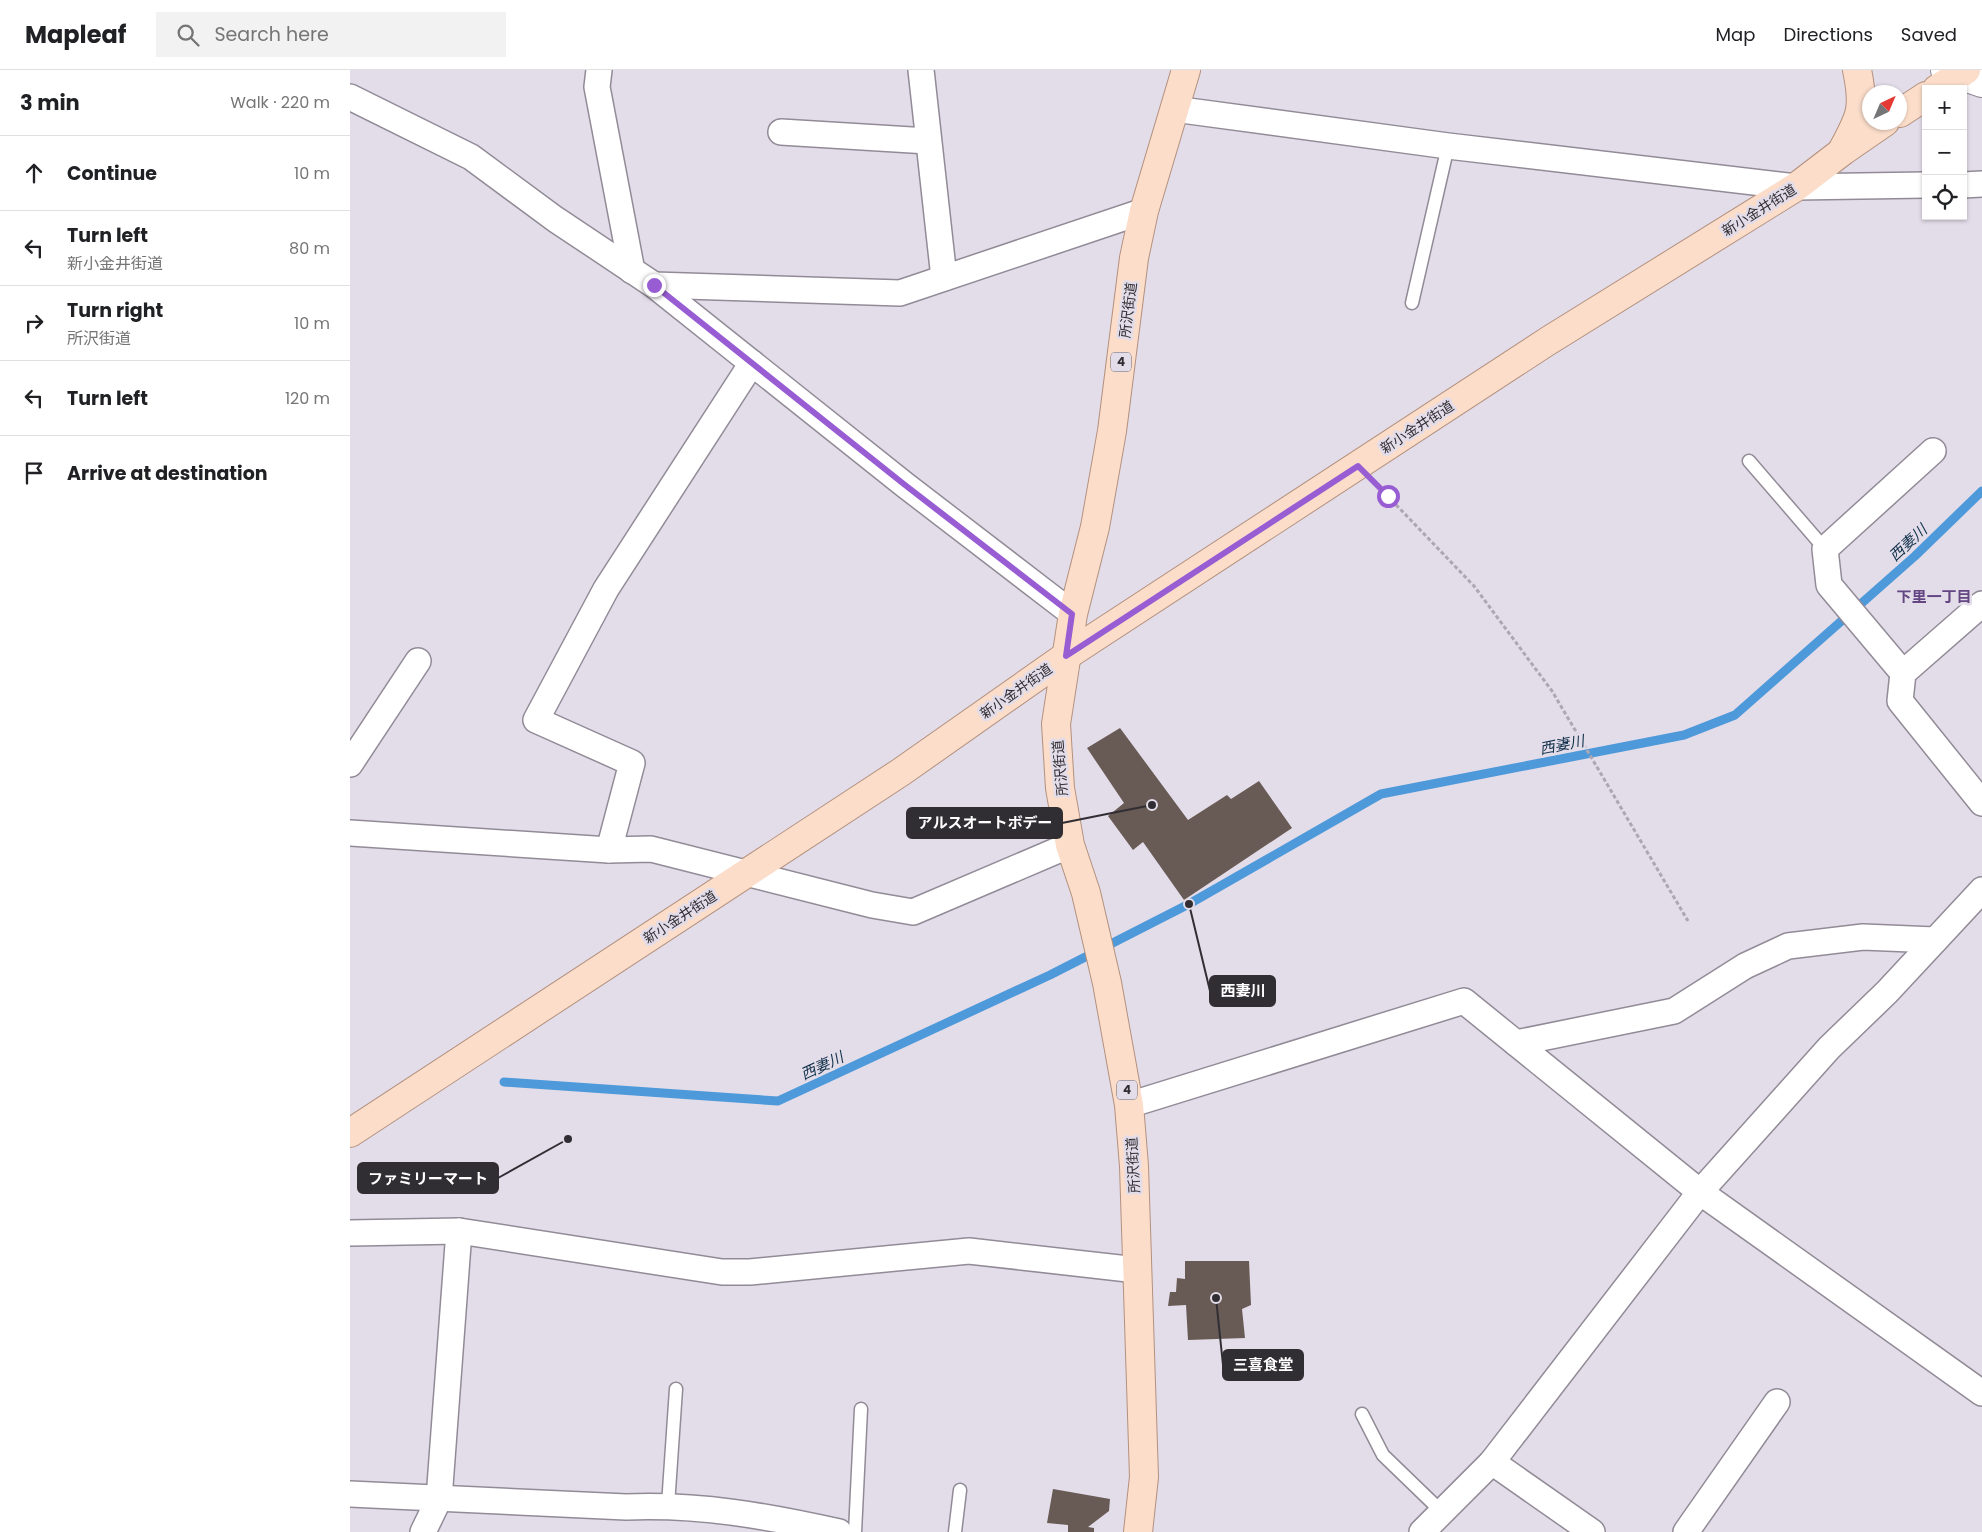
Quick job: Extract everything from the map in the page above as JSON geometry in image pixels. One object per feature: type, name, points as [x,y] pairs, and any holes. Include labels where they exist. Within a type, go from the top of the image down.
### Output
[{"type":"main road","name":"所沢街道","points":[[1138,1532],[1144,1477],[1129,1105],[1105,974],[1086,893],[1070,845],[1060,788],[1056,724],[1072,614],[1095,527],[1112,431],[1134,258],[1144,211],[1186,70]]},
{"type":"main road","points":[[1843,151],[1860,119],[1861,91],[1857,70]]},
{"type":"main road","points":[[1907,108],[1922,99]]},
{"type":"main road","name":"新小金井街道","points":[[350,1133],[901,772],[1066,656],[1548,341],[1796,187],[1873,130]]},
{"type":"street","points":[[599,70],[597,87],[632,271]]},
{"type":"street","points":[[921,70],[944,278]]},
{"type":"street","points":[[350,97],[470,157],[654,285],[1072,614]]},
{"type":"street","points":[[1174,109],[1448,146],[1796,187],[1922,185]]},
{"type":"street","points":[[781,132],[928,141]]},
{"type":"street","points":[[1967,185],[1982,184]]},
{"type":"street","points":[[654,285],[900,293],[1144,211]]},
{"type":"street","points":[[610,850],[632,763],[536,720],[606,588],[752,363]]},
{"type":"street","points":[[1903,674],[1829,585],[1826,549],[1933,451]]},
{"type":"street","points":[[1982,604],[1903,674],[1900,701],[1982,803]]},
{"type":"street","points":[[350,764],[418,661]]},
{"type":"street","points":[[350,832],[610,850],[651,849],[872,905],[913,912],[1070,845]]},
{"type":"street","points":[[1422,1532],[1492,1462],[1700,1192],[1829,1048],[1887,992],[1982,890]]},
{"type":"street","points":[[1516,1043],[1674,1011],[1745,966],[1788,946],[1863,937],[1935,940]]},
{"type":"street","points":[[1129,1105],[1464,1001],[1700,1192],[1982,1393]]},
{"type":"street","points":[[350,1232],[459,1232],[722,1272],[750,1272],[970,1251],[1137,1270]]},
{"type":"street","points":[[423,1532],[439,1499],[459,1232]]},
{"type":"street","points":[[1686,1532],[1777,1402]]},
{"type":"street","points":[[1492,1462],[1592,1532]]},
{"type":"street","points":[[350,1494],[439,1499],[476,1498],[626,1507],[668,1505],[759,1514],[839,1532]]},
{"type":"lane","points":[[1412,303],[1448,146]]},
{"type":"lane","points":[[1749,461],[1826,549]]},
{"type":"lane","points":[[668,1505],[676,1389]]},
{"type":"lane","points":[[855,1532],[861,1409]]},
{"type":"lane","points":[[1362,1414],[1383,1455],[1442,1512]]},
{"type":"lane","points":[[955,1532],[960,1490]]},
{"type":"path","points":[[1358,466],[1474,586],[1552,691],[1688,921]]},
{"type":"building","points":[[1120,728],[1188,820],[1227,795],[1231,799],[1259,781],[1292,828],[1184,900],[1143,842],[1133,850],[1108,816],[1124,803],[1087,748]]},
{"type":"building","points":[[1185,1261],[1249,1261],[1251,1305],[1242,1309],[1245,1338],[1188,1340],[1186,1305],[1168,1306],[1170,1292],[1176,1292],[1177,1278],[1185,1279]]},
{"type":"building","points":[[1053,1489],[1110,1499],[1109,1511],[1088,1527],[1094,1528],[1094,1532],[1068,1532],[1068,1525],[1047,1523]]},
{"type":"waterway","name":"西妻川","points":[[504,1082],[778,1101],[1050,975],[1189,904],[1381,794],[1684,735],[1735,715],[1915,556],[1982,491]]},
{"type":"place","name":"アルスオートボデー","points":[[1152,805]]},
{"type":"place","name":"西妻川","points":[[1189,904]]},
{"type":"place","name":"ファミリーマート","points":[[568,1139]]},
{"type":"place","name":"三喜食堂","points":[[1216,1298]]},
{"type":"district","name":"下里一丁目","points":[[1934,597]]},
{"type":"route","points":[[654,285],[905,485],[1072,614],[1066,656],[1358,466],[1388,496]]}]
